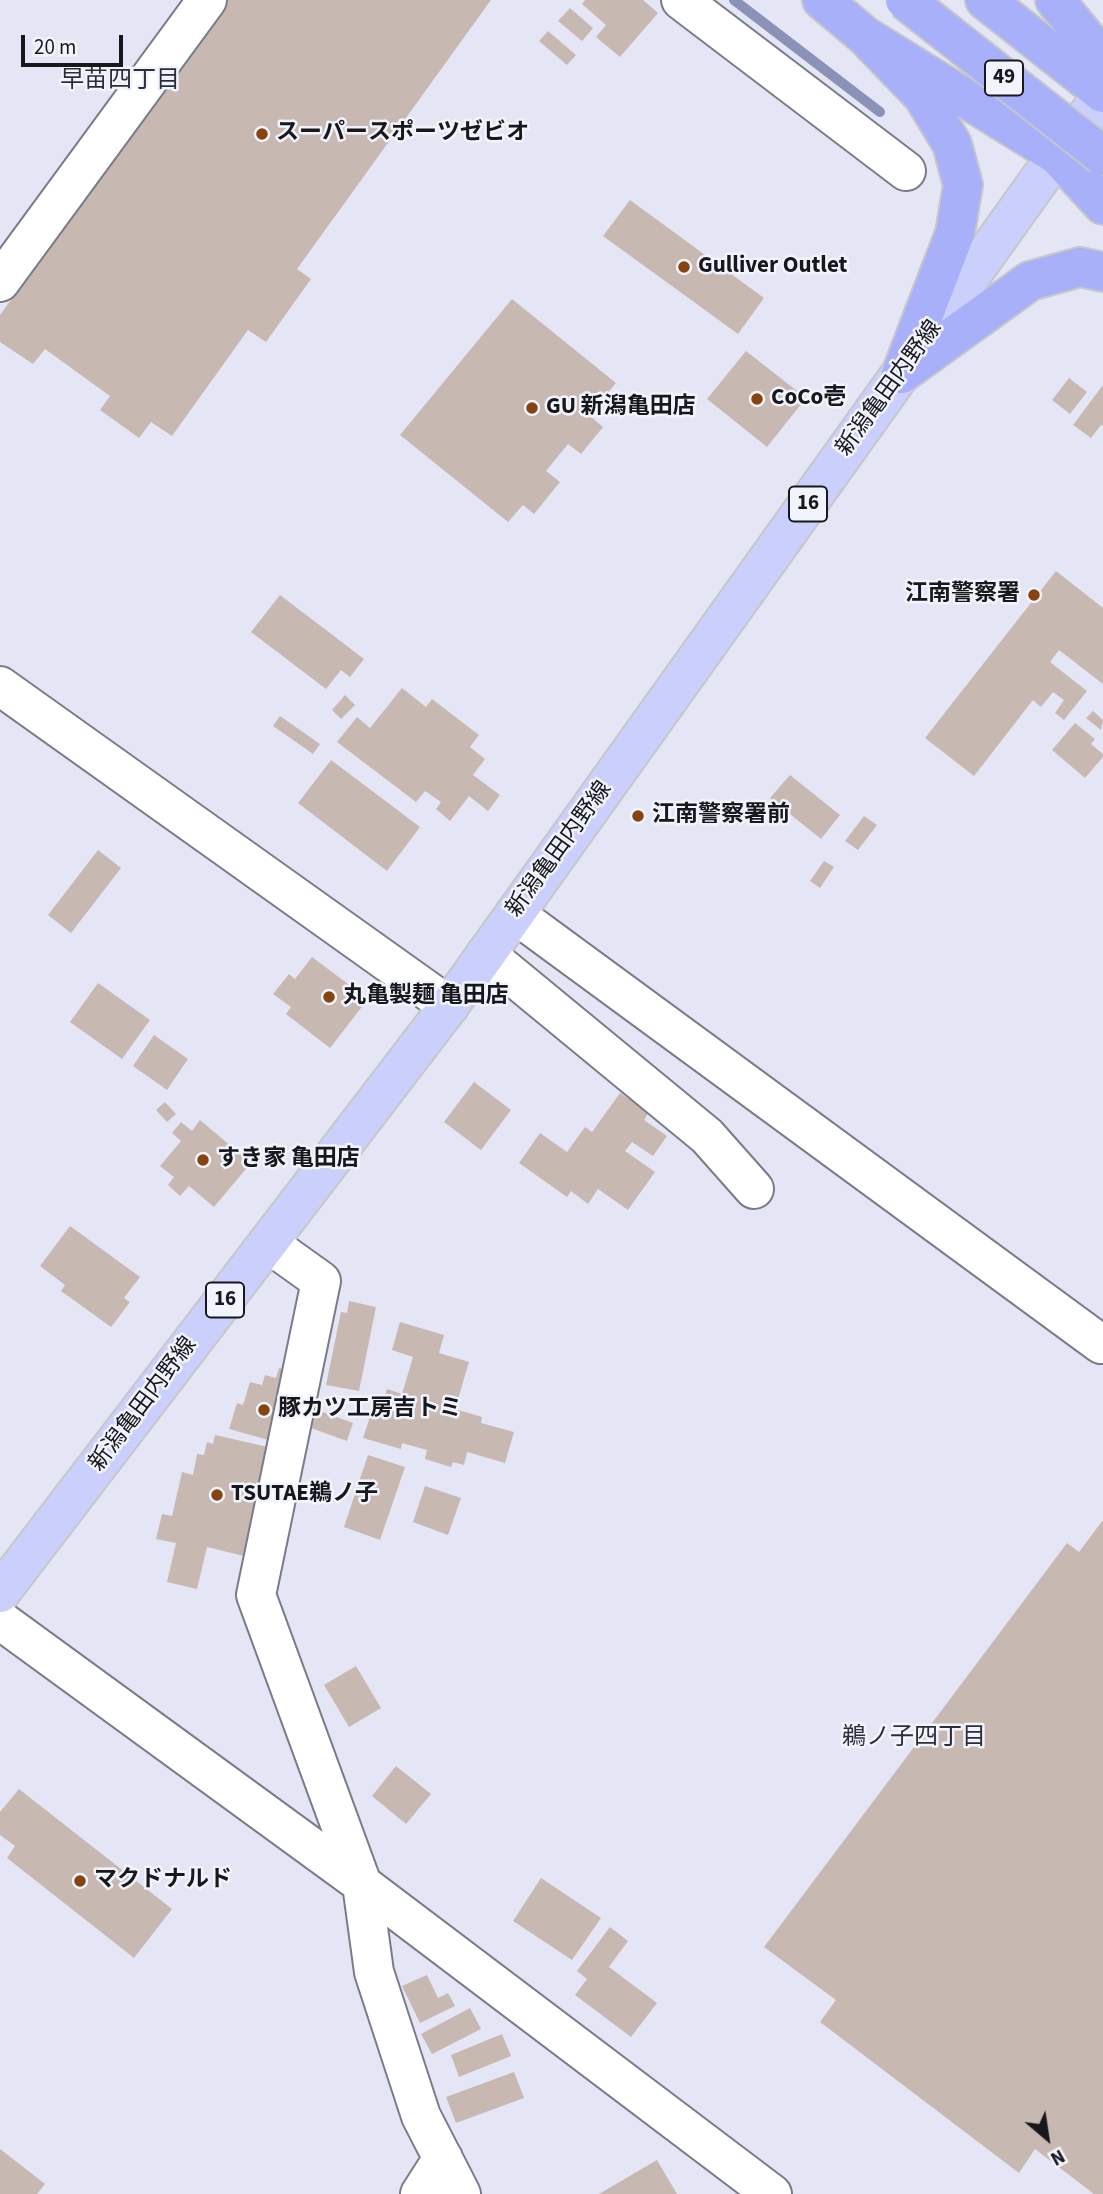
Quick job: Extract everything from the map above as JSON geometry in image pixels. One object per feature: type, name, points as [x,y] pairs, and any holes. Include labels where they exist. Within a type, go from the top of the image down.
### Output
[{"type":"highway","points":[[821,0],[865,36],[923,96],[952,144],[963,185],[956,233],[901,374]]},
{"type":"highway","name":"49","points":[[905,0],[1103,156]]},
{"type":"highway","name":"49","points":[[985,0],[1103,94]]},
{"type":"highway","points":[[1055,0],[1103,59]]},
{"type":"highway","points":[[865,36],[1057,155],[1103,205]]},
{"type":"highway","points":[[901,374],[1030,281],[1080,267],[1103,272]]},
{"type":"main road","name":"新潟亀田内野線","points":[[0,1593],[449,1006],[1103,94]]},
{"type":"street","points":[[0,282],[207,0]]},
{"type":"street","points":[[681,0],[906,171]]},
{"type":"street","points":[[0,686],[449,1006]]},
{"type":"street","points":[[514,914],[1101,1344],[1103,1341]]},
{"type":"street","points":[[486,954],[707,1136],[754,1189]]},
{"type":"street","points":[[268,1243],[321,1281],[256,1595],[362,1884],[374,1972],[421,2116],[461,2194]]},
{"type":"street","points":[[0,1620],[362,1884],[772,2194]]},
{"type":"street","points":[[419,2194],[443,2158]]},
{"type":"building","name":"スーパースポーツゼビオ","points":[[227,0],[491,0],[297,269],[311,279],[266,342],[248,330],[172,436],[151,422],[139,438],[100,410],[110,396],[45,349],[33,364],[0,342],[0,315]]},
{"type":"building","points":[[585,0],[643,0],[658,13],[620,57],[596,37],[606,25],[582,4]]},
{"type":"building","points":[[570,8],[593,28],[582,41],[558,21]]},
{"type":"building","points":[[548,31],[576,55],[567,65],[539,41]]},
{"type":"building","name":"Gulliver Outlet","points":[[630,200],[764,298],[738,334],[603,236]]},
{"type":"building","points":[[512,299],[616,383],[589,415],[603,427],[581,454],[568,444],[546,471],[560,482],[534,514],[523,505],[508,522],[400,435]]},
{"type":"building","name":"CoCo壱","points":[[746,351],[806,398],[767,447],[707,399]]},
{"type":"building","points":[[1069,378],[1087,392],[1070,414],[1052,400]]},
{"type":"building","points":[[1103,385],[1103,426],[1101,425],[1091,438],[1073,425]]},
{"type":"building","points":[[1056,571],[1103,608],[1103,684],[1059,650],[1050,662],[1087,691],[1064,720],[1055,713],[1064,700],[1053,692],[1041,707],[1033,700],[974,776],[925,738]]},
{"type":"building","points":[[280,595],[364,659],[350,677],[341,670],[326,689],[251,632]]},
{"type":"building","points":[[402,688],[426,707],[432,699],[479,735],[470,747],[485,759],[473,775],[500,795],[488,811],[469,796],[450,821],[436,809],[441,802],[425,791],[416,802],[337,742],[357,717],[370,728]]},
{"type":"building","points":[[345,695],[355,705],[341,719],[332,710]]},
{"type":"building","points":[[1093,711],[1103,720],[1101,730],[1086,718]]},
{"type":"building","points":[[280,716],[320,744],[313,754],[273,726]]},
{"type":"building","points":[[1075,723],[1095,739],[1091,744],[1103,754],[1085,778],[1052,750]]},
{"type":"building","points":[[331,760],[420,827],[387,871],[298,803]]},
{"type":"building","points":[[790,775],[840,815],[821,839],[770,798]]},
{"type":"building","points":[[864,816],[877,825],[858,850],[845,841]]},
{"type":"building","points":[[98,850],[121,868],[71,933],[48,915]]},
{"type":"building","points":[[824,861],[834,867],[820,888],[810,881]]},
{"type":"building","points":[[312,957],[368,999],[330,1048],[286,1014],[291,1007],[273,994],[289,974],[295,979]]},
{"type":"building","points":[[98,983],[150,1020],[122,1059],[70,1022]]},
{"type":"building","points":[[154,1035],[188,1059],[167,1090],[133,1066]]},
{"type":"building","points":[[474,1082],[511,1110],[481,1150],[444,1122]]},
{"type":"building","points":[[620,1093],[649,1112],[644,1120],[667,1136],[653,1156],[632,1142],[625,1151],[655,1172],[628,1210],[598,1189],[588,1204],[571,1191],[567,1197],[519,1163],[540,1133],[567,1152],[585,1127],[592,1132]]},
{"type":"building","points":[[165,1102],[176,1114],[167,1122],[156,1110]]},
{"type":"building","points":[[200,1120],[251,1163],[214,1207],[189,1186],[180,1196],[168,1185],[174,1177],[160,1166],[181,1141],[172,1133],[181,1122],[192,1131]]},
{"type":"building","points":[[70,1226],[140,1277],[124,1298],[130,1302],[111,1327],[61,1291],[65,1285],[40,1266]]},
{"type":"building","points":[[349,1301],[376,1307],[359,1391],[326,1385],[341,1312],[347,1313]]},
{"type":"building","points":[[400,1322],[444,1335],[439,1353],[469,1362],[455,1409],[482,1417],[481,1423],[514,1432],[505,1463],[467,1452],[464,1465],[453,1462],[451,1467],[425,1459],[427,1450],[402,1443],[401,1449],[363,1438],[371,1414],[379,1416],[387,1389],[402,1394],[413,1357],[392,1350]]},
{"type":"building","points":[[279,1368],[292,1371],[272,1441],[229,1429],[237,1403],[243,1405],[250,1382],[262,1385],[265,1375],[276,1378]]},
{"type":"building","points":[[317,1410],[353,1423],[347,1441],[311,1428]]},
{"type":"building","name":"TSUTAE鵜ノ子","points":[[215,1435],[268,1447],[244,1556],[207,1547],[197,1589],[167,1582],[176,1543],[156,1539],[162,1514],[172,1516],[182,1472],[193,1475],[197,1454],[204,1455],[207,1442],[213,1444]]},
{"type":"building","points":[[368,1455],[405,1467],[380,1540],[344,1527]]},
{"type":"building","points":[[425,1486],[461,1498],[448,1535],[413,1522]]},
{"type":"building","points":[[1103,1520],[1103,2194],[1094,2194],[1035,2149],[1019,2173],[820,2022],[836,2000],[764,1947],[1067,1543],[1079,1552]]},
{"type":"building","points":[[356,1666],[381,1708],[349,1727],[324,1685]]},
{"type":"building","points":[[396,1766],[431,1794],[406,1824],[372,1796]]},
{"type":"building","points":[[19,1789],[172,1909],[134,1958],[7,1858],[15,1846],[0,1835],[0,1812]]},
{"type":"building","points":[[541,1878],[601,1918],[572,1960],[513,1921]]},
{"type":"building","points":[[610,1927],[628,1941],[609,1967],[657,2003],[631,2037],[575,1995],[587,1979],[577,1971]]},
{"type":"building","points":[[427,1975],[438,1998],[448,1993],[455,2006],[420,2023],[402,1986]]},
{"type":"building","points":[[470,2008],[481,2029],[432,2054],[421,2034]]},
{"type":"building","points":[[502,2034],[511,2056],[459,2077],[451,2055]]},
{"type":"building","points":[[514,2072],[524,2098],[456,2123],[446,2097]]},
{"type":"building","points":[[0,2149],[45,2184],[37,2194],[0,2194]]},
{"type":"building","points":[[657,2160],[677,2194],[599,2194]]},
{"type":"waterway","points":[[734,0],[880,112]]},
{"type":"place","name":"スーパースポーツゼビオ","points":[[262,134]]},
{"type":"place","name":"Gulliver Outlet","points":[[684,267]]},
{"type":"place","name":"CoCo壱","points":[[757,399]]},
{"type":"place","name":"GU 新潟亀田店","points":[[532,408]]},
{"type":"place","name":"江南警察署","points":[[1034,595]]},
{"type":"place","name":"江南警察署前","points":[[638,816]]},
{"type":"place","name":"丸亀製麺 亀田店","points":[[329,997]]},
{"type":"place","name":"すき家 亀田店","points":[[203,1160]]},
{"type":"place","name":"豚カツ工房吉トミ","points":[[264,1410]]},
{"type":"place","name":"TSUTAE鵜ノ子","points":[[217,1495]]},
{"type":"place","name":"マクドナルド","points":[[80,1881]]},
{"type":"district","name":"早苗四丁目","points":[[120,82]]},
{"type":"district","name":"鵜ノ子四丁目","points":[[914,1739]]}]
